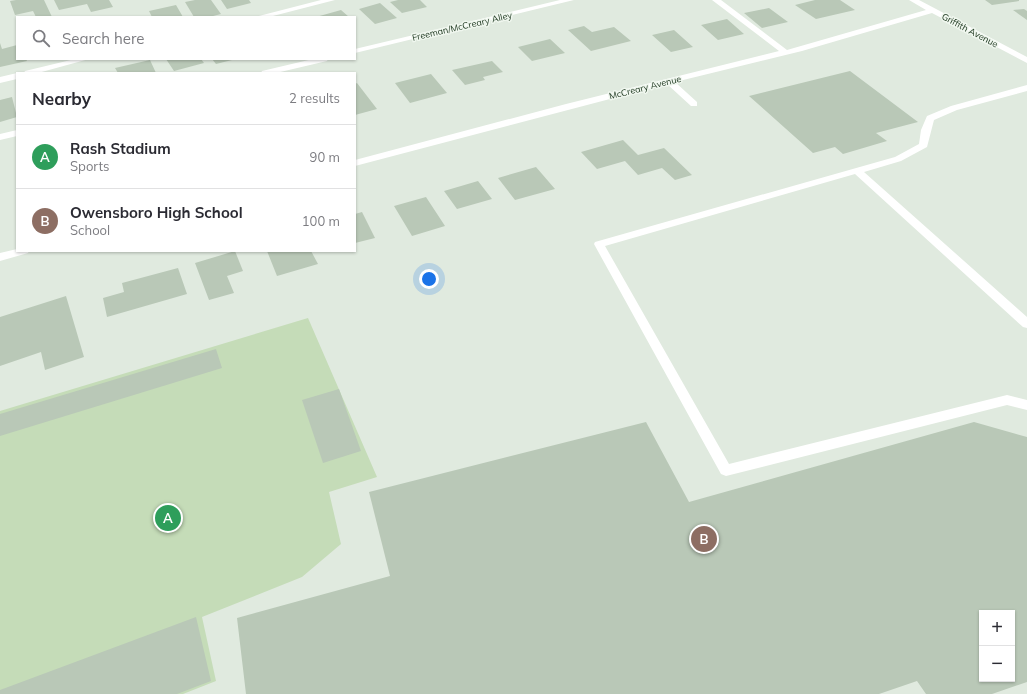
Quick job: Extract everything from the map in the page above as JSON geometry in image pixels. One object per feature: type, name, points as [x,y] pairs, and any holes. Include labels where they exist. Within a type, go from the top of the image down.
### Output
[{"type":"street","points":[[263,16],[331,0]]},
{"type":"street","name":"Freeman/McCreary Alley","points":[[356,52],[570,0]]},
{"type":"street","points":[[716,0],[785,52]]},
{"type":"street","name":"Griffith Avenue","points":[[914,0],[1027,60]]},
{"type":"street","name":"McCreary Avenue","points":[[356,163],[785,52],[934,10]]},
{"type":"street","points":[[32,72],[81,60]]},
{"type":"street","points":[[269,72],[320,60]]},
{"type":"street","points":[[0,80],[16,76]]},
{"type":"street","points":[[669,81],[694,104]]},
{"type":"street","points":[[1027,88],[954,108],[930,118],[926,130],[924,145],[898,159],[599,244],[726,470],[1007,400],[1027,405]]},
{"type":"street","points":[[0,137],[16,133]]},
{"type":"street","points":[[856,170],[1027,324]]},
{"type":"street","points":[[0,257],[20,252]]},
{"type":"green space","points":[[308,318],[377,477],[329,492],[341,544],[302,577],[202,617],[216,681],[183,694],[0,694],[0,411]]},
{"type":"building","points":[[44,0],[52,16],[36,16],[33,11],[15,15],[10,1]]},
{"type":"building","points":[[54,0],[109,0],[113,7],[91,12],[87,4],[59,10]]},
{"type":"building","points":[[195,0],[211,0],[221,14],[213,16],[193,16],[185,2]]},
{"type":"building","points":[[221,0],[249,0],[251,3],[227,9]]},
{"type":"building","points":[[398,0],[420,0],[427,7],[402,13],[390,2]]},
{"type":"building","points":[[815,0],[840,0],[855,10],[816,19],[795,5]]},
{"type":"building","points":[[985,0],[1019,0],[1019,1],[992,5]]},
{"type":"building","points":[[380,3],[397,18],[375,24],[359,9]]},
{"type":"building","points":[[176,5],[182,16],[152,16],[149,11]]},
{"type":"building","points":[[769,8],[788,22],[762,28],[744,13]]},
{"type":"building","points":[[1024,9],[1027,11],[1027,20],[1013,10]]},
{"type":"building","points":[[341,10],[348,16],[320,16]]},
{"type":"building","points":[[727,19],[744,34],[718,40],[701,25]]},
{"type":"building","points":[[584,26],[592,32],[614,27],[631,41],[591,51],[568,30]]},
{"type":"building","points":[[674,30],[693,47],[671,52],[652,35]]},
{"type":"building","points":[[550,39],[565,53],[532,61],[518,47]]},
{"type":"building","points":[[0,43],[2,49],[16,45],[16,60],[27,61],[0,67]]},
{"type":"building","points":[[150,60],[156,72],[117,72],[115,68]]},
{"type":"building","points":[[167,60],[202,60],[204,63],[174,71]]},
{"type":"building","points":[[213,60],[232,60],[216,64]]},
{"type":"building","points":[[492,61],[503,72],[483,77],[485,80],[465,85],[452,70]]},
{"type":"building","points":[[850,71],[918,122],[876,133],[887,141],[843,154],[835,147],[813,153],[749,96]]},
{"type":"building","points":[[431,74],[447,93],[410,103],[395,83]]},
{"type":"building","points":[[357,83],[377,109],[356,115]]},
{"type":"building","points":[[12,97],[16,117],[0,122],[0,100]]},
{"type":"building","points":[[623,140],[638,155],[664,148],[692,175],[675,180],[662,168],[638,175],[625,161],[597,169],[581,152]]},
{"type":"building","points":[[536,167],[555,189],[515,200],[498,178]]},
{"type":"building","points":[[478,181],[492,199],[457,209],[444,191]]},
{"type":"building","points":[[426,197],[445,226],[412,236],[394,206]]},
{"type":"building","points":[[362,212],[375,238],[356,243],[356,214]]},
{"type":"building","points":[[235,252],[243,271],[227,276],[234,293],[209,300],[195,263]]},
{"type":"building","points":[[267,252],[312,252],[318,264],[277,276]]},
{"type":"building","points":[[178,268],[187,294],[107,317],[103,298],[124,292],[122,283]]},
{"type":"building","points":[[66,296],[84,357],[45,370],[41,352],[0,366],[0,317]]},
{"type":"building","points":[[216,349],[222,368],[0,436],[0,414]]},
{"type":"building","points":[[339,389],[361,451],[323,463],[302,400]]},
{"type":"building","points":[[646,422],[689,502],[974,422],[1027,437],[1027,682],[992,694],[926,694],[917,681],[879,694],[246,694],[237,618],[390,576],[369,492]]},
{"type":"building","points":[[196,617],[211,681],[177,694],[0,694],[0,690]]},
{"type":"place","name":"Rash Stadium","points":[[168,518]]},
{"type":"place","name":"Owensboro High School","points":[[704,539]]}]
